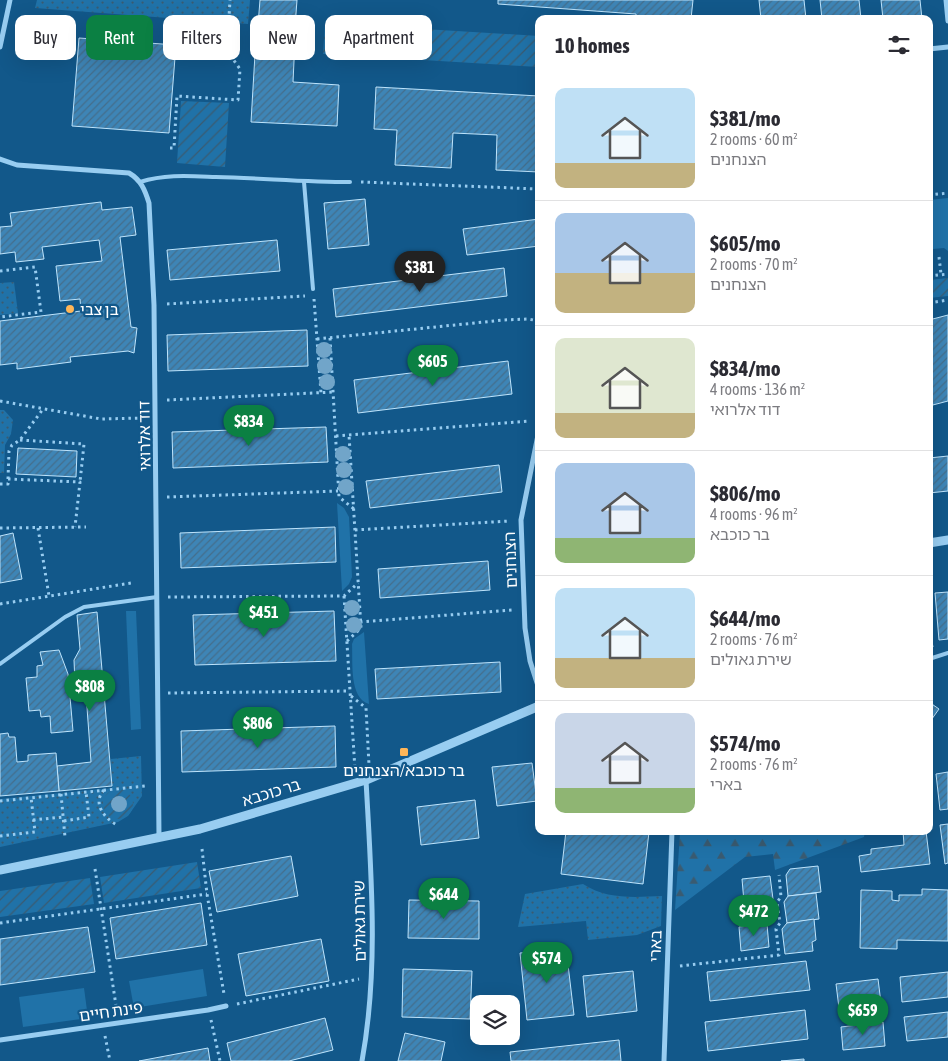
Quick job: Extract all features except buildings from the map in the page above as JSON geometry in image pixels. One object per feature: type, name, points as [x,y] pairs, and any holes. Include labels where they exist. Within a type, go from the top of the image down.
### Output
[{"type":"street","points":[[0,44],[10,0]]},
{"type":"street","points":[[946,0],[948,21]]},
{"type":"street","points":[[933,49],[948,47]]},
{"type":"street","points":[[0,159],[17,165],[129,172],[136,176],[140,182]]},
{"type":"street","name":"דוד אלרואי","points":[[140,182],[149,203],[154,305],[159,837]]},
{"type":"street","name":"הצנחנים","points":[[535,450],[521,520],[525,628],[530,661],[535,677]]},
{"type":"street","points":[[933,542],[948,540]]},
{"type":"street","name":"בר כוכבא","points":[[0,870],[200,829],[356,783],[535,708]]},
{"type":"street","name":"שירת גאולים","points":[[362,1061],[372,976],[372,902],[368,779]]},
{"type":"street","name":"בארי","points":[[664,1061],[672,835]]},
{"type":"street","name":"פינת חיים","points":[[0,1040],[226,1006]]},
{"type":"lane","points":[[140,182],[163,176],[350,182]]},
{"type":"lane","points":[[304,182],[313,289]]},
{"type":"lane","points":[[0,664],[65,617],[84,607],[157,597]]},
{"type":"lane","points":[[933,658],[948,653]]},
{"type":"path","points":[[170,148],[174,148],[177,96],[238,100],[240,69],[227,51],[230,0]]},
{"type":"path","points":[[350,182],[535,189]]},
{"type":"path","points":[[933,195],[948,193]]},
{"type":"path","points":[[939,257],[941,274]]},
{"type":"path","points":[[0,271],[35,267],[40,312],[0,317]]},
{"type":"path","points":[[933,275],[948,274]]},
{"type":"path","points":[[166,304],[313,296],[321,393]]},
{"type":"path","points":[[933,302],[948,300]]},
{"type":"path","points":[[317,339],[504,320],[535,320]]},
{"type":"path","points":[[330,338],[338,491],[339,497],[354,509]]},
{"type":"path","points":[[156,401],[334,392]]},
{"type":"path","points":[[0,401],[101,419],[156,418]]},
{"type":"path","points":[[0,484],[8,484],[9,451],[12,445],[20,440],[43,409]]},
{"type":"path","points":[[336,436],[535,420]]},
{"type":"path","points":[[347,641],[361,628],[349,435]]},
{"type":"path","points":[[20,440],[84,444],[75,527]]},
{"type":"path","points":[[8,479],[80,482]]},
{"type":"path","points":[[157,498],[338,491]]},
{"type":"path","points":[[355,530],[521,520]]},
{"type":"path","points":[[0,528],[86,527]]},
{"type":"path","points":[[38,528],[48,596]]},
{"type":"path","points":[[0,604],[131,583]]},
{"type":"path","points":[[157,597],[344,596],[358,584]]},
{"type":"path","points":[[344,596],[356,783]]},
{"type":"path","points":[[360,622],[524,609]]},
{"type":"path","points":[[158,693],[350,690]]},
{"type":"path","points":[[350,696],[366,708],[368,779]]},
{"type":"path","points":[[0,801],[145,786]]},
{"type":"path","points":[[104,790],[98,800],[102,811],[110,821],[117,825]]},
{"type":"path","points":[[33,820],[88,817],[86,792]]},
{"type":"path","points":[[61,794],[65,837]]},
{"type":"path","points":[[0,836],[35,832],[31,797]]},
{"type":"path","points":[[202,849],[207,894],[226,1006],[372,976]]},
{"type":"path","points":[[94,868],[118,1023]]},
{"type":"path","points":[[666,967],[779,955],[776,929],[780,923],[777,902],[781,897],[779,875]]},
{"type":"path","points":[[0,923],[207,894]]},
{"type":"path","points":[[208,1010],[220,1061]]},
{"type":"path","points":[[103,1025],[110,1061]]},
{"type":"green space","points":[[37,0],[250,0],[248,24],[240,23],[240,15],[163,15],[163,18],[153,17],[153,15],[35,8]]},
{"type":"green space","points":[[325,23],[325,54],[323,54]]},
{"type":"green space","points":[[432,30],[535,36],[535,67],[423,60],[432,60]]},
{"type":"green space","points":[[181,101],[229,103],[225,167],[177,163]]},
{"type":"green space","points":[[948,198],[948,251],[944,248],[933,249],[933,200]]},
{"type":"green space","points":[[948,278],[948,296],[933,298],[933,280]]},
{"type":"green space","points":[[14,282],[18,313],[0,315],[0,283]]},
{"type":"green space","points":[[0,410],[4,410],[13,420],[11,434],[5,445],[4,473],[0,473]]},
{"type":"green space","points":[[337,503],[344,508],[349,517],[352,577],[349,584],[342,591]]},
{"type":"green space","points":[[126,611],[136,611],[141,729],[131,730]]},
{"type":"green space","points":[[364,632],[369,704],[358,695],[353,678],[352,644],[354,639]]},
{"type":"green space","points":[[141,756],[142,796],[128,816],[118,822],[0,847],[0,799],[112,788],[111,759]]},
{"type":"green space","points":[[118,789],[124,790],[132,798],[132,810],[124,818],[118,819],[112,818],[104,810],[103,804],[104,798],[112,790]]},
{"type":"green space","points":[[680,835],[864,835],[864,837],[775,870],[773,854],[745,857],[675,910]]},
{"type":"green space","points":[[197,862],[201,888],[104,903],[100,877]]},
{"type":"green space","points":[[90,878],[94,904],[0,917],[0,891]]},
{"type":"green space","points":[[583,884],[611,895],[631,897],[662,896],[661,926],[637,935],[588,940],[586,921],[518,927],[525,894]]},
{"type":"green space","points":[[203,969],[207,996],[134,1008],[129,981]]},
{"type":"green space","points":[[84,988],[88,1018],[23,1027],[19,997]]},
{"type":"place","name":"בן צבי","points":[[70,309]]},
{"type":"place","name":"בר כוכבא/הצנחנים","points":[[404,752]]}]
